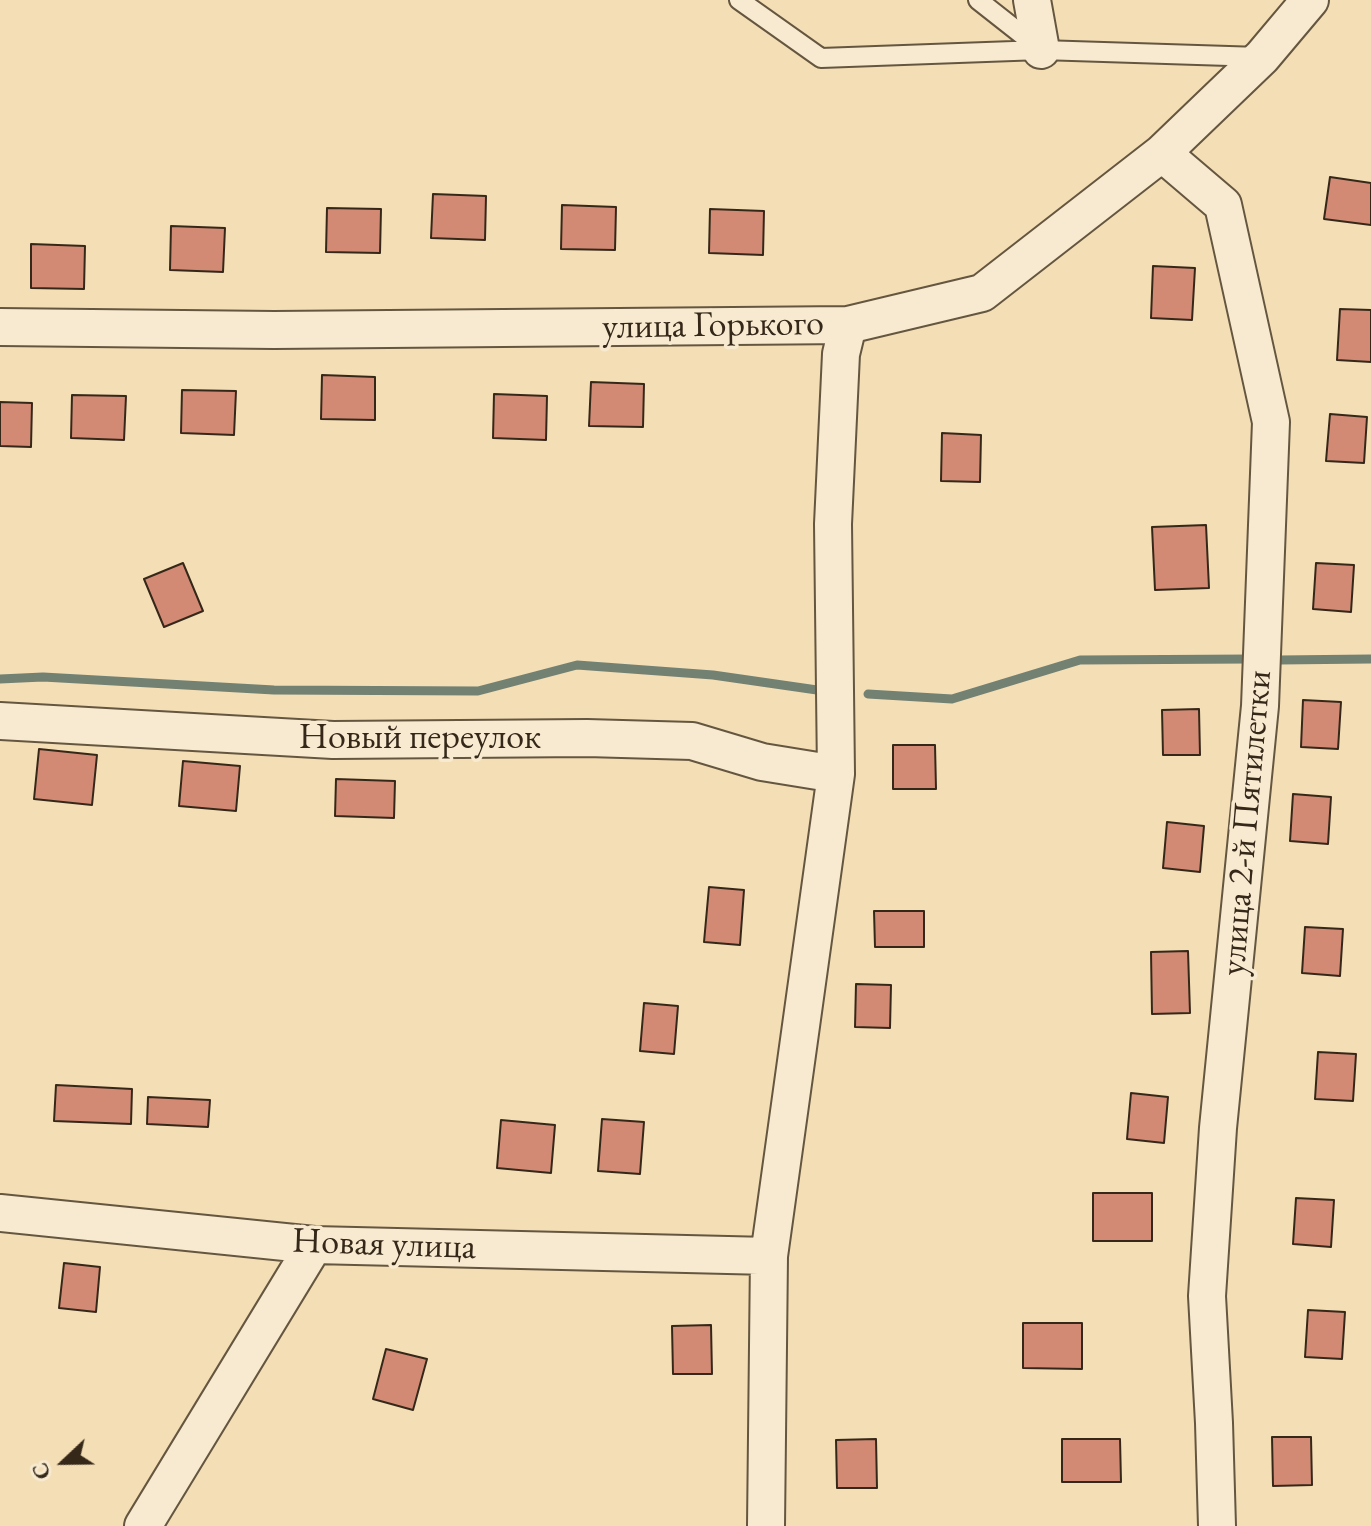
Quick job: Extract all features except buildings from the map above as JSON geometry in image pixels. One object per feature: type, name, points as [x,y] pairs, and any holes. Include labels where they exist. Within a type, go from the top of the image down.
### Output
[{"type":"street","points":[[1032,0],[1041,50]]},
{"type":"street","name":"улица Горького","points":[[0,327],[274,330],[848,325],[982,293],[1162,153],[1262,57],[1310,0]]},
{"type":"street","name":"улица 2-й Пятилетки","points":[[1162,153],[1223,205],[1271,422],[1260,706],[1218,1128],[1207,1296],[1217,1526]]},
{"type":"street","points":[[766,1526],[769,1256],[836,774],[833,524],[841,354],[848,325]]},
{"type":"street","name":"Новый переулок","points":[[0,721],[333,740],[587,738],[692,741],[762,762],[836,774]]},
{"type":"street","name":"Новая улица","points":[[0,1213],[314,1245],[769,1256]]},
{"type":"street","points":[[143,1526],[314,1245]]},
{"type":"lane","points":[[739,0],[821,58],[1041,50],[1262,57]]},
{"type":"lane","points":[[978,0],[1041,50]]},
{"type":"waterway","points":[[868,694],[952,699],[1080,660],[1251,659]]},
{"type":"waterway","points":[[1279,660],[1371,659]]},
{"type":"waterway","points":[[0,679],[43,677],[274,690],[478,691],[577,665],[713,675],[817,690]]}]
